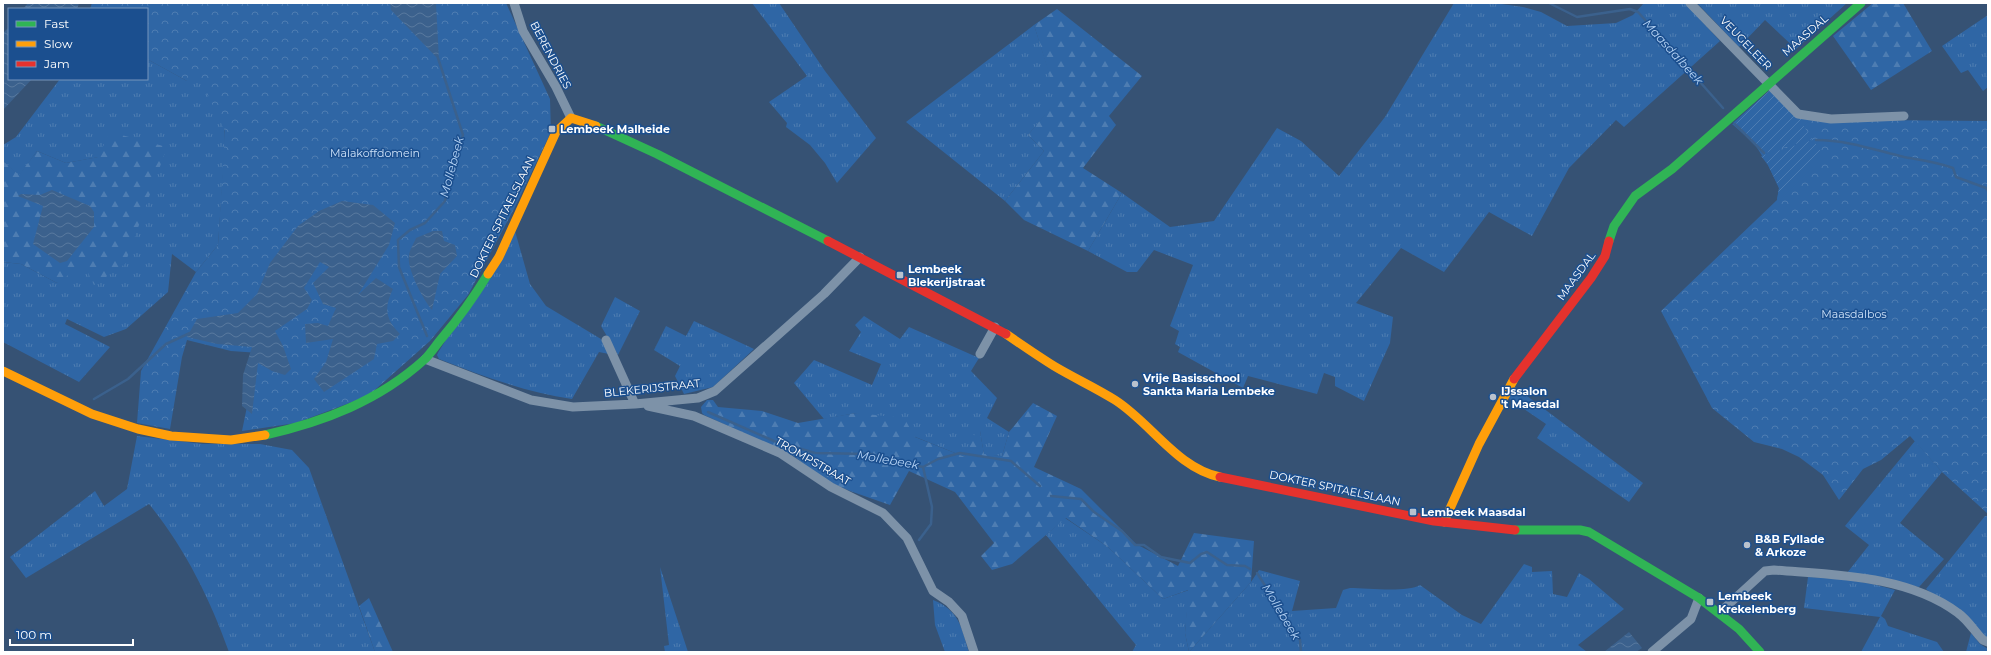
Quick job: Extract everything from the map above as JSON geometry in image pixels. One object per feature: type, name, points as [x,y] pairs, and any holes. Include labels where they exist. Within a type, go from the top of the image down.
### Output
[{"type":"street","name":"BERENDRIES","points":[[514,3],[523,31],[556,87],[570,118]]},
{"type":"street","name":"VEUGELEER","points":[[1690,3],[1798,114],[1831,119],[1904,116]]},
{"type":"street","name":"MAASDAL","points":[[1444,522],[1479,444],[1511,383],[1591,278],[1605,256],[1614,226],[1625,208],[1635,196],[1672,169],[1768,83],[1861,3]]},
{"type":"street","name":"DOKTER SPITAELSLAAN","points":[[3,371],[92,414],[138,429],[171,436],[231,440],[264,436],[329,418],[352,408],[374,396],[425,359],[478,292],[498,257],[556,132],[570,118],[583,121],[657,154],[860,257],[923,292],[995,327],[1054,366],[1115,400],[1132,412],[1186,462],[1206,474],[1269,486],[1341,503],[1444,522],[1520,531],[1580,530],[1589,532],[1699,598],[1739,629],[1760,652]]},
{"type":"street","name":"BLEKERIJSTRAAT","points":[[425,359],[531,400],[573,406],[635,404],[698,398],[715,391],[818,299],[860,257]]},
{"type":"street","points":[[980,354],[995,327]]},
{"type":"street","points":[[606,340],[635,404]]},
{"type":"street","points":[[694,416],[692,406],[698,398]]},
{"type":"street","name":"TROMPSTRAAT","points":[[635,404],[694,416],[780,454],[831,487],[883,513],[907,538],[933,591],[949,602],[962,616],[974,652]]},
{"type":"street","points":[[1719,613],[1765,571],[1774,570],[1833,575],[1864,579],[1920,592],[1960,614],[1983,640],[1988,642]]},
{"type":"street","points":[[1652,652],[1691,619],[1699,598]]},
{"type":"green space","name":"Malakoffdomein","points":[[92,3],[506,3],[550,99],[551,132],[514,209],[468,295],[430,341],[368,396],[296,423],[242,431],[258,353],[231,351],[187,340],[182,357],[170,429],[137,423],[141,371],[196,272],[218,245],[225,131],[204,88],[191,68],[187,81],[148,60],[148,8],[90,8]]},
{"type":"green space","points":[[214,3],[224,103],[225,145],[218,245],[196,272],[172,254],[168,292],[126,329],[104,337],[67,319],[65,324],[110,347],[79,382],[3,342],[3,262],[21,264],[57,283],[99,157],[66,163],[37,151],[19,176],[3,161],[3,145],[16,137],[59,80],[148,80],[148,60],[187,81],[148,9]]},
{"type":"green space","points":[[752,3],[779,3],[825,71],[876,138],[837,183],[825,163],[810,145],[786,127],[787,123],[769,102],[807,76]]},
{"type":"green space","points":[[1454,3],[1494,3],[1523,7],[1541,12],[1567,26],[1616,23],[1633,15],[1644,3],[1685,3],[1720,41],[1624,127],[1616,120],[1569,168],[1532,236],[1489,212],[1444,272],[1401,248],[1356,303],[1393,317],[1390,343],[1364,401],[1335,386],[1335,377],[1324,373],[1317,394],[1248,376],[1243,388],[1178,352],[1180,347],[1175,344],[1179,331],[1170,326],[1193,265],[1154,250],[1137,272],[1127,272],[1088,251],[1122,193],[1170,227],[1214,221],[1277,128],[1301,141],[1339,176],[1385,117]]},
{"type":"green space","points":[[1697,3],[1847,3],[1796,49],[1765,20],[1739,47]]},
{"type":"green space","points":[[1873,3],[1903,3],[1932,51],[1871,90],[1833,36]]},
{"type":"green space","points":[[1057,9],[1142,76],[1109,116],[1116,125],[1083,168],[1122,193],[1088,251],[1024,220],[1005,201],[1044,151],[1028,135],[1057,100],[1034,25]]},
{"type":"green space","points":[[1988,15],[1988,87],[1983,91],[1968,70],[1961,73],[1942,46]]},
{"type":"green space","points":[[1034,25],[1058,100],[1028,135],[1044,151],[1005,201],[906,122]]},
{"type":"green space","points":[[1770,90],[1800,117],[1812,139],[1762,154],[1755,143],[1733,123]]},
{"type":"green space","name":"Maasdalbos","points":[[1790,111],[1875,120],[1988,121],[1988,514],[1942,472],[1910,436],[1881,460],[1863,469],[1839,500],[1823,475],[1799,457],[1782,449],[1754,442],[1712,408],[1661,311],[1777,200],[1779,188],[1768,165],[1754,143],[1732,124]]},
{"type":"green space","points":[[110,132],[167,147],[125,264],[94,285],[84,264],[57,283],[21,264],[3,262],[3,161],[19,175],[37,151],[66,163],[98,157]]},
{"type":"green space","points":[[1813,140],[1824,155],[1777,200],[1779,188],[1768,165],[1761,156]]},
{"type":"green space","points":[[515,231],[530,284],[546,306],[601,339],[609,354],[599,352],[572,399],[504,383],[439,359],[437,355]]},
{"type":"green space","points":[[615,297],[640,311],[618,355],[601,326]]},
{"type":"green space","points":[[864,316],[900,339],[909,327],[979,358],[971,371],[997,398],[987,418],[1009,432],[1002,456],[984,455],[980,431],[965,457],[856,413],[824,419],[794,383],[814,360],[872,385],[881,364],[849,351],[861,332],[855,325]]},
{"type":"green space","points":[[694,321],[754,349],[713,387],[684,394],[675,376],[680,366],[654,350],[666,326],[686,336]]},
{"type":"green space","points":[[1515,387],[1643,483],[1629,502],[1537,438],[1546,424],[1508,398]]},
{"type":"green space","points":[[707,400],[713,400],[718,407],[762,411],[798,423],[856,413],[904,418],[915,437],[965,457],[976,431],[980,431],[984,454],[1002,456],[1009,432],[1033,403],[1057,416],[1034,467],[1081,489],[1136,544],[1178,566],[1194,533],[1254,541],[1251,582],[1189,652],[1185,633],[1188,590],[1163,599],[1108,547],[1066,518],[1012,564],[992,570],[981,556],[994,543],[955,492],[909,471],[890,505],[850,491],[827,481],[792,455],[704,415],[701,407]]},
{"type":"green space","points":[[137,436],[203,444],[260,444],[292,450],[309,468],[375,652],[229,652],[205,593],[185,556],[174,538],[149,504],[26,578],[10,557],[95,491],[104,506],[127,489]]},
{"type":"green space","points":[[1915,441],[1942,472],[1900,523],[1944,559],[1919,587],[1847,573],[1869,545],[1845,526]]},
{"type":"green space","points":[[1985,516],[1988,516],[1988,639],[1926,589]]},
{"type":"green space","points":[[1065,518],[1108,547],[1163,599],[1189,590],[1185,633],[1189,652],[1132,652],[1136,645],[1046,535]]},
{"type":"green space","points":[[1524,564],[1532,567],[1532,572],[1552,571],[1553,594],[1567,597],[1579,573],[1589,579],[1624,609],[1578,645],[1587,652],[1189,652],[1251,582],[1259,570],[1300,581],[1292,611],[1336,608],[1343,590],[1350,588],[1386,590],[1406,589],[1420,585],[1462,615],[1481,624]]},
{"type":"green space","points":[[660,567],[688,652],[665,652],[664,646],[669,645]]},
{"type":"green space","points":[[1808,577],[1852,580],[1895,590],[1881,616],[1885,619],[1888,626],[1937,642],[1944,652],[1861,652],[1880,617],[1804,608]]},
{"type":"green space","points":[[369,598],[393,652],[375,652],[359,606]]},
{"type":"green space","points":[[933,600],[949,609],[954,615],[961,627],[969,652],[945,652],[935,625]]},
{"type":"green space","points":[[1971,633],[1980,644],[1988,649],[1988,652],[1966,652]]},
{"type":"water","points":[[28,3],[79,3],[77,8],[24,8]]},
{"type":"water","points":[[390,3],[436,3],[439,60],[391,10]]},
{"type":"water","points":[[8,28],[8,80],[31,80],[3,110],[3,33]]},
{"type":"water","points":[[52,190],[90,206],[94,212],[94,227],[67,261],[60,263],[33,244],[43,206],[18,196],[21,194],[40,195]]},
{"type":"water","points":[[342,201],[373,205],[395,223],[389,245],[358,295],[376,278],[393,289],[387,307],[391,323],[400,334],[393,341],[377,344],[374,359],[324,392],[314,379],[326,362],[333,339],[306,343],[305,324],[318,323],[328,326],[336,308],[323,304],[313,283],[329,267],[320,262],[304,288],[312,300],[307,309],[275,331],[283,346],[291,369],[285,375],[272,371],[258,363],[252,414],[242,406],[243,375],[252,347],[217,344],[187,337],[197,319],[238,313],[257,294],[270,263],[298,226],[319,211]]},
{"type":"water","points":[[433,231],[442,231],[444,241],[455,245],[457,256],[440,274],[432,310],[416,284],[410,268],[409,255],[416,238]]},
{"type":"water","points":[[1629,632],[1642,648],[1636,652],[1604,652]]},
{"type":"waterway","name":"Maasdalbeek","points":[[1549,3],[1577,17],[1630,9],[1638,12],[1723,108]]},
{"type":"waterway","name":"Mollebeek","points":[[427,336],[399,267],[398,240],[410,230],[425,223],[445,201],[463,135],[438,58]]},
{"type":"waterway","name":"Maasdalbeek","points":[[1735,124],[1764,153]]},
{"type":"waterway","name":"Maasdalbeek","points":[[1816,140],[1827,140],[1850,144],[1947,166],[1953,168],[1956,177],[1986,188],[1988,191]]},
{"type":"waterway","points":[[94,399],[128,379],[166,344],[190,333]]},
{"type":"waterway","name":"Mollebeek","points":[[708,412],[774,441],[815,453],[870,454],[896,462],[923,467],[938,459],[960,453],[1011,461],[1040,486]]},
{"type":"waterway","points":[[919,540],[931,524],[932,507],[923,467]]},
{"type":"waterway","name":"Mollebeek","points":[[1051,496],[1081,499],[1094,512],[1122,531],[1135,545],[1144,545],[1161,557],[1190,563],[1201,554],[1207,552],[1227,565],[1245,566],[1250,569]]},
{"type":"waterway","name":"Mollebeek","points":[[1257,573],[1300,640],[1301,652]]},
{"type":"traffic: fast","points":[[1609,241],[1614,226],[1635,196],[1672,169],[1861,3]]},
{"type":"traffic: fast","points":[[596,126],[657,154],[828,241]]},
{"type":"traffic: fast","points":[[265,435],[308,424],[350,408],[389,387],[425,359],[466,307],[488,274]]},
{"type":"traffic: fast","points":[[1515,530],[1580,530],[1589,532],[1699,598],[1739,629],[1760,652]]},
{"type":"traffic: slow","points":[[488,274],[499,257],[556,132],[571,118],[596,126]]},
{"type":"traffic: slow","points":[[1006,334],[1054,366],[1115,400],[1141,420],[1177,455],[1205,472],[1220,477]]},
{"type":"traffic: slow","points":[[3,371],[92,414],[138,429],[171,436],[231,440],[265,435]]},
{"type":"traffic: slow","points":[[1444,522],[1479,444],[1514,379]]},
{"type":"traffic: jam","points":[[828,241],[1006,334]]},
{"type":"traffic: jam","points":[[1514,379],[1591,278],[1605,256],[1609,241]]},
{"type":"traffic: jam","points":[[1220,477],[1434,521],[1515,530]]},
{"type":"place","name":"Lembeek Malheide","points":[[552,129]]},
{"type":"place","name":"Lembeek Blekerijstraat","points":[[900,275]]},
{"type":"place","name":"Vrije Basisschool Sankta Maria Lembeke","points":[[1135,384]]},
{"type":"place","name":"IJssalon 't Maesdal","points":[[1493,397]]},
{"type":"place","name":"Lembeek Maasdal","points":[[1413,512]]},
{"type":"place","name":"B&B Fyllade & Arkoze","points":[[1747,545]]},
{"type":"place","name":"Lembeek Krekelenberg","points":[[1710,602]]}]
